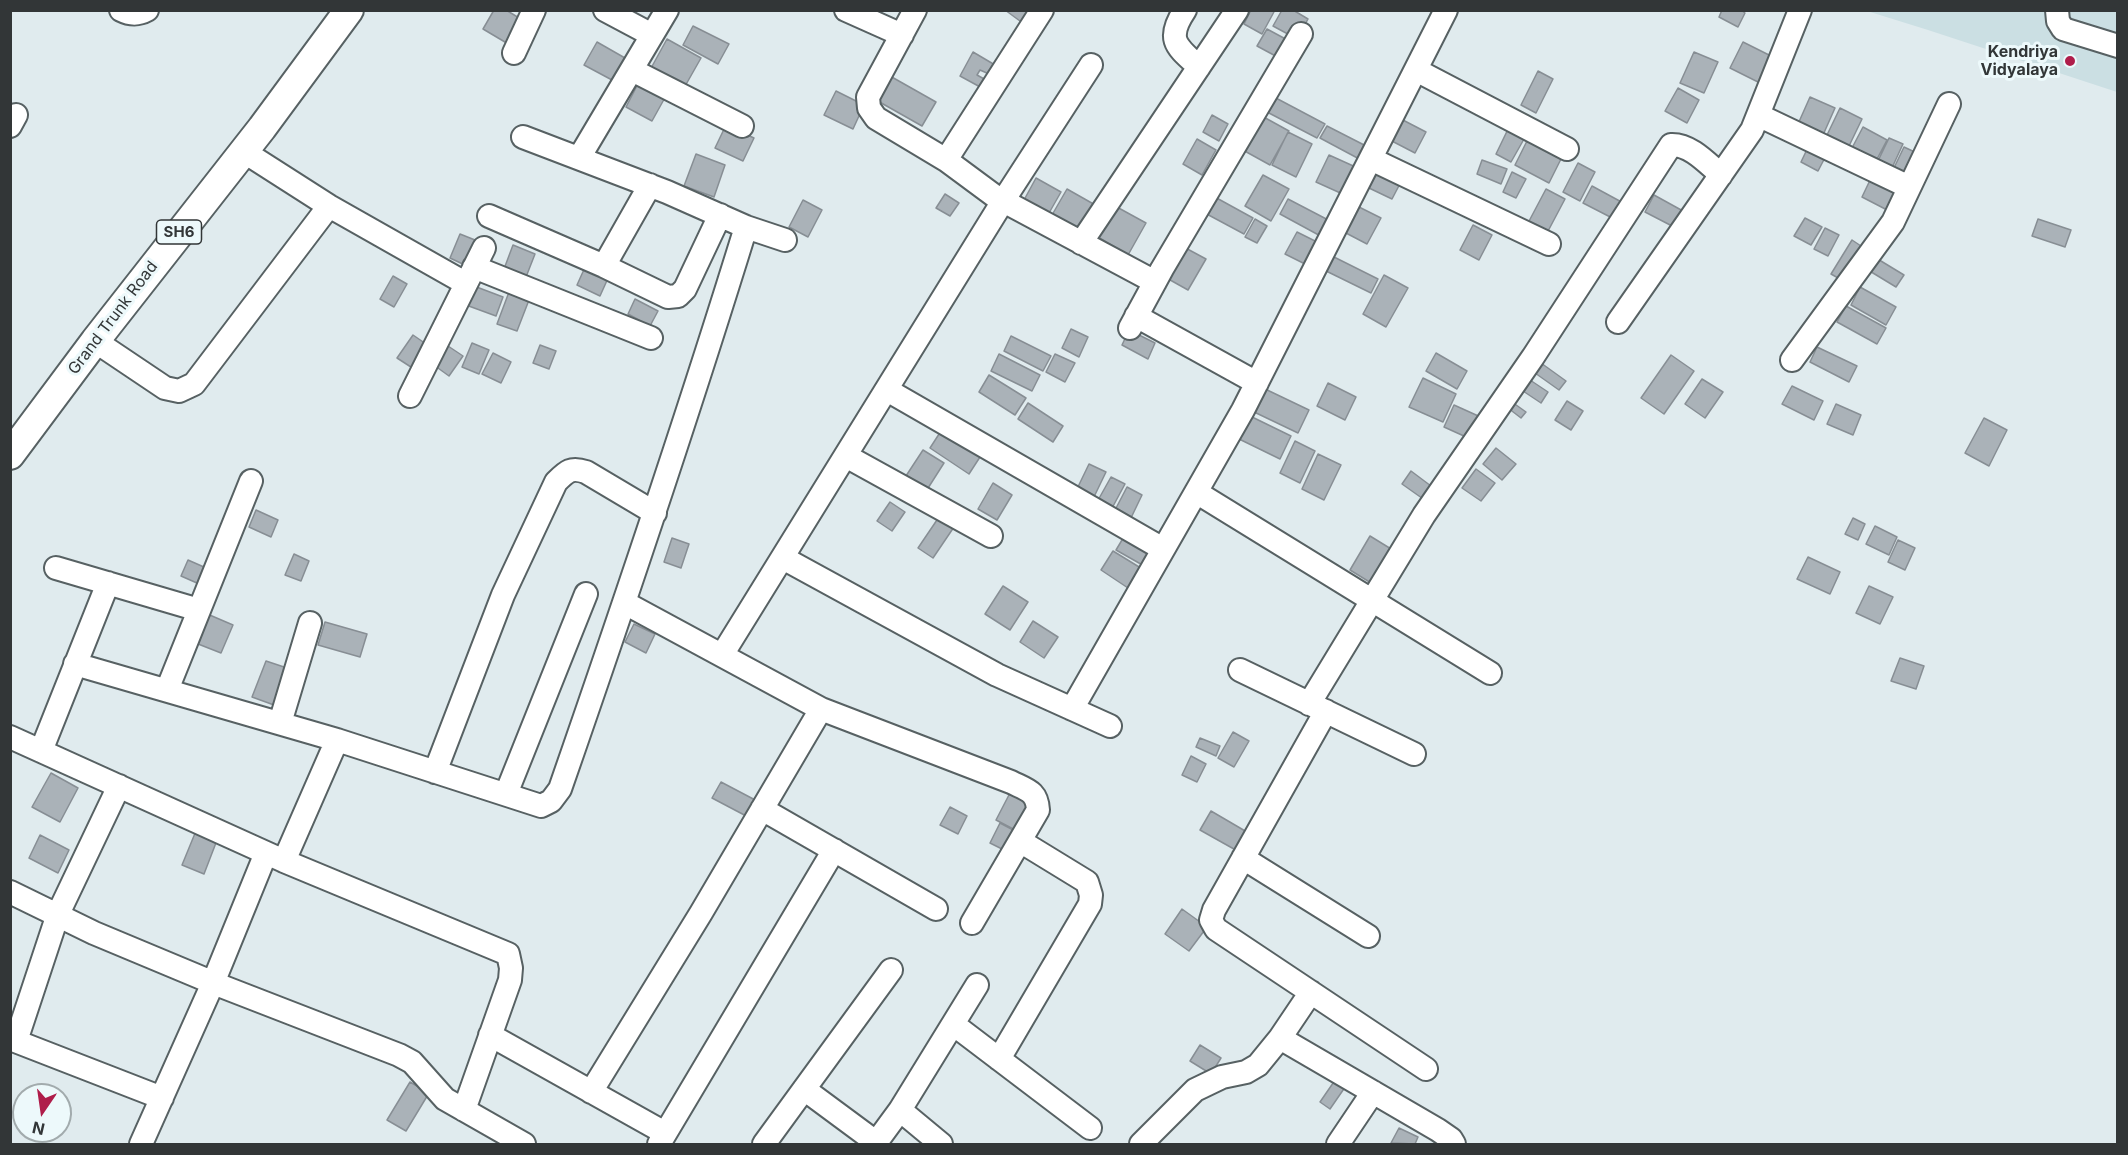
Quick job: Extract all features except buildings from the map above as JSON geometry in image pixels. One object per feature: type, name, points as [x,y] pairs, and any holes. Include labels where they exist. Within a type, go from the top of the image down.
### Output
[{"type":"main road","name":"Grand Trunk Road","points":[[12,448],[243,151],[349,10]]},
{"type":"street","points":[[121,10],[139,15],[147,10]]},
{"type":"street","points":[[514,53],[534,10]]},
{"type":"street","points":[[605,10],[652,36]]},
{"type":"street","points":[[579,158],[667,10]]},
{"type":"street","points":[[846,10],[902,35]]},
{"type":"street","points":[[915,10],[868,97],[869,108],[876,118],[946,160],[1003,201],[1155,282]]},
{"type":"street","points":[[946,160],[1042,10]]},
{"type":"street","points":[[1185,10],[1173,34],[1176,46],[1199,67]]},
{"type":"street","points":[[1081,243],[1237,10]]},
{"type":"street","points":[[1072,709],[1257,383],[1446,10]]},
{"type":"street","points":[[1618,322],[1752,130],[1800,10]]},
{"type":"street","points":[[2057,10],[2058,21],[2063,29],[2118,46]]},
{"type":"street","points":[[1257,383],[1133,322],[1301,34]]},
{"type":"street","points":[[722,655],[1003,201],[1091,65]]},
{"type":"street","points":[[632,69],[742,126]]},
{"type":"street","points":[[1416,70],[1567,149]]},
{"type":"street","points":[[1791,360],[1893,222],[1949,104]]},
{"type":"street","points":[[1758,115],[1910,187]]},
{"type":"street","points":[[523,137],[650,185],[746,227],[785,240]]},
{"type":"street","points":[[1426,1070],[1216,929],[1211,920],[1214,910],[1243,858],[1372,601],[1424,515],[1533,357],[1671,145],[1680,145],[1691,150],[1721,175]]},
{"type":"street","points":[[243,151],[328,206],[651,338]]},
{"type":"street","points":[[1371,159],[1549,244]]},
{"type":"street","points":[[604,266],[650,185]]},
{"type":"street","points":[[95,341],[165,388],[179,391],[194,384],[328,206]]},
{"type":"street","points":[[489,216],[604,266],[668,297],[678,296],[685,289],[720,215]]},
{"type":"street","points":[[75,664],[337,740],[541,806],[551,801],[560,789],[625,603],[746,227]]},
{"type":"street","points":[[410,396],[474,266]]},
{"type":"street","points":[[886,390],[1163,549]]},
{"type":"street","points":[[846,456],[991,536]]},
{"type":"street","points":[[435,772],[503,595],[556,482],[567,471],[575,468],[586,472],[655,513]]},
{"type":"street","points":[[167,690],[251,481]]},
{"type":"street","points":[[1196,492],[1490,673]]},
{"type":"street","points":[[783,558],[997,675],[1110,726]]},
{"type":"street","points":[[56,568],[199,610]]},
{"type":"street","points":[[41,750],[108,583]]},
{"type":"street","points":[[506,795],[586,594]]},
{"type":"street","points":[[625,603],[821,709],[1032,792],[1037,799],[1038,810],[972,923]]},
{"type":"street","points":[[280,723],[310,623]]},
{"type":"street","points":[[1240,670],[1414,754]]},
{"type":"street","points":[[591,1092],[821,709]]},
{"type":"street","points":[[10,737],[275,857],[508,954],[511,968],[510,980],[464,1110]]},
{"type":"street","points":[[141,1144],[213,983],[275,857],[337,740]]},
{"type":"street","points":[[120,786],[58,914],[13,1040],[162,1098]]},
{"type":"street","points":[[762,809],[936,909]]},
{"type":"street","points":[[999,1059],[1090,904],[1091,895],[1087,882],[1020,841]]},
{"type":"street","points":[[490,1035],[591,1092],[662,1139],[834,850]]},
{"type":"street","points":[[1243,858],[1368,936]]},
{"type":"street","points":[[10,892],[94,933],[213,983],[399,1055],[412,1062],[445,1099],[524,1144]]},
{"type":"street","points":[[764,1144],[891,970]]},
{"type":"street","points":[[804,1089],[876,1144],[900,1110],[977,986]]},
{"type":"street","points":[[1141,1144],[1195,1090],[1222,1077],[1246,1072],[1258,1065],[1280,1038],[1311,992]]},
{"type":"street","points":[[953,1024],[1090,1128]]},
{"type":"street","points":[[1280,1038],[1438,1130],[1454,1144]]},
{"type":"street","points":[[1338,1144],[1373,1092]]},
{"type":"street","points":[[900,1110],[941,1144]]},
{"type":"shaded area","name":"Kendriya Vidyalaya","points":[[1867,11],[2117,11],[2117,92],[1928,30]]},
{"type":"place","name":"Kendriya Vidyalaya","points":[[2070,61]]}]
